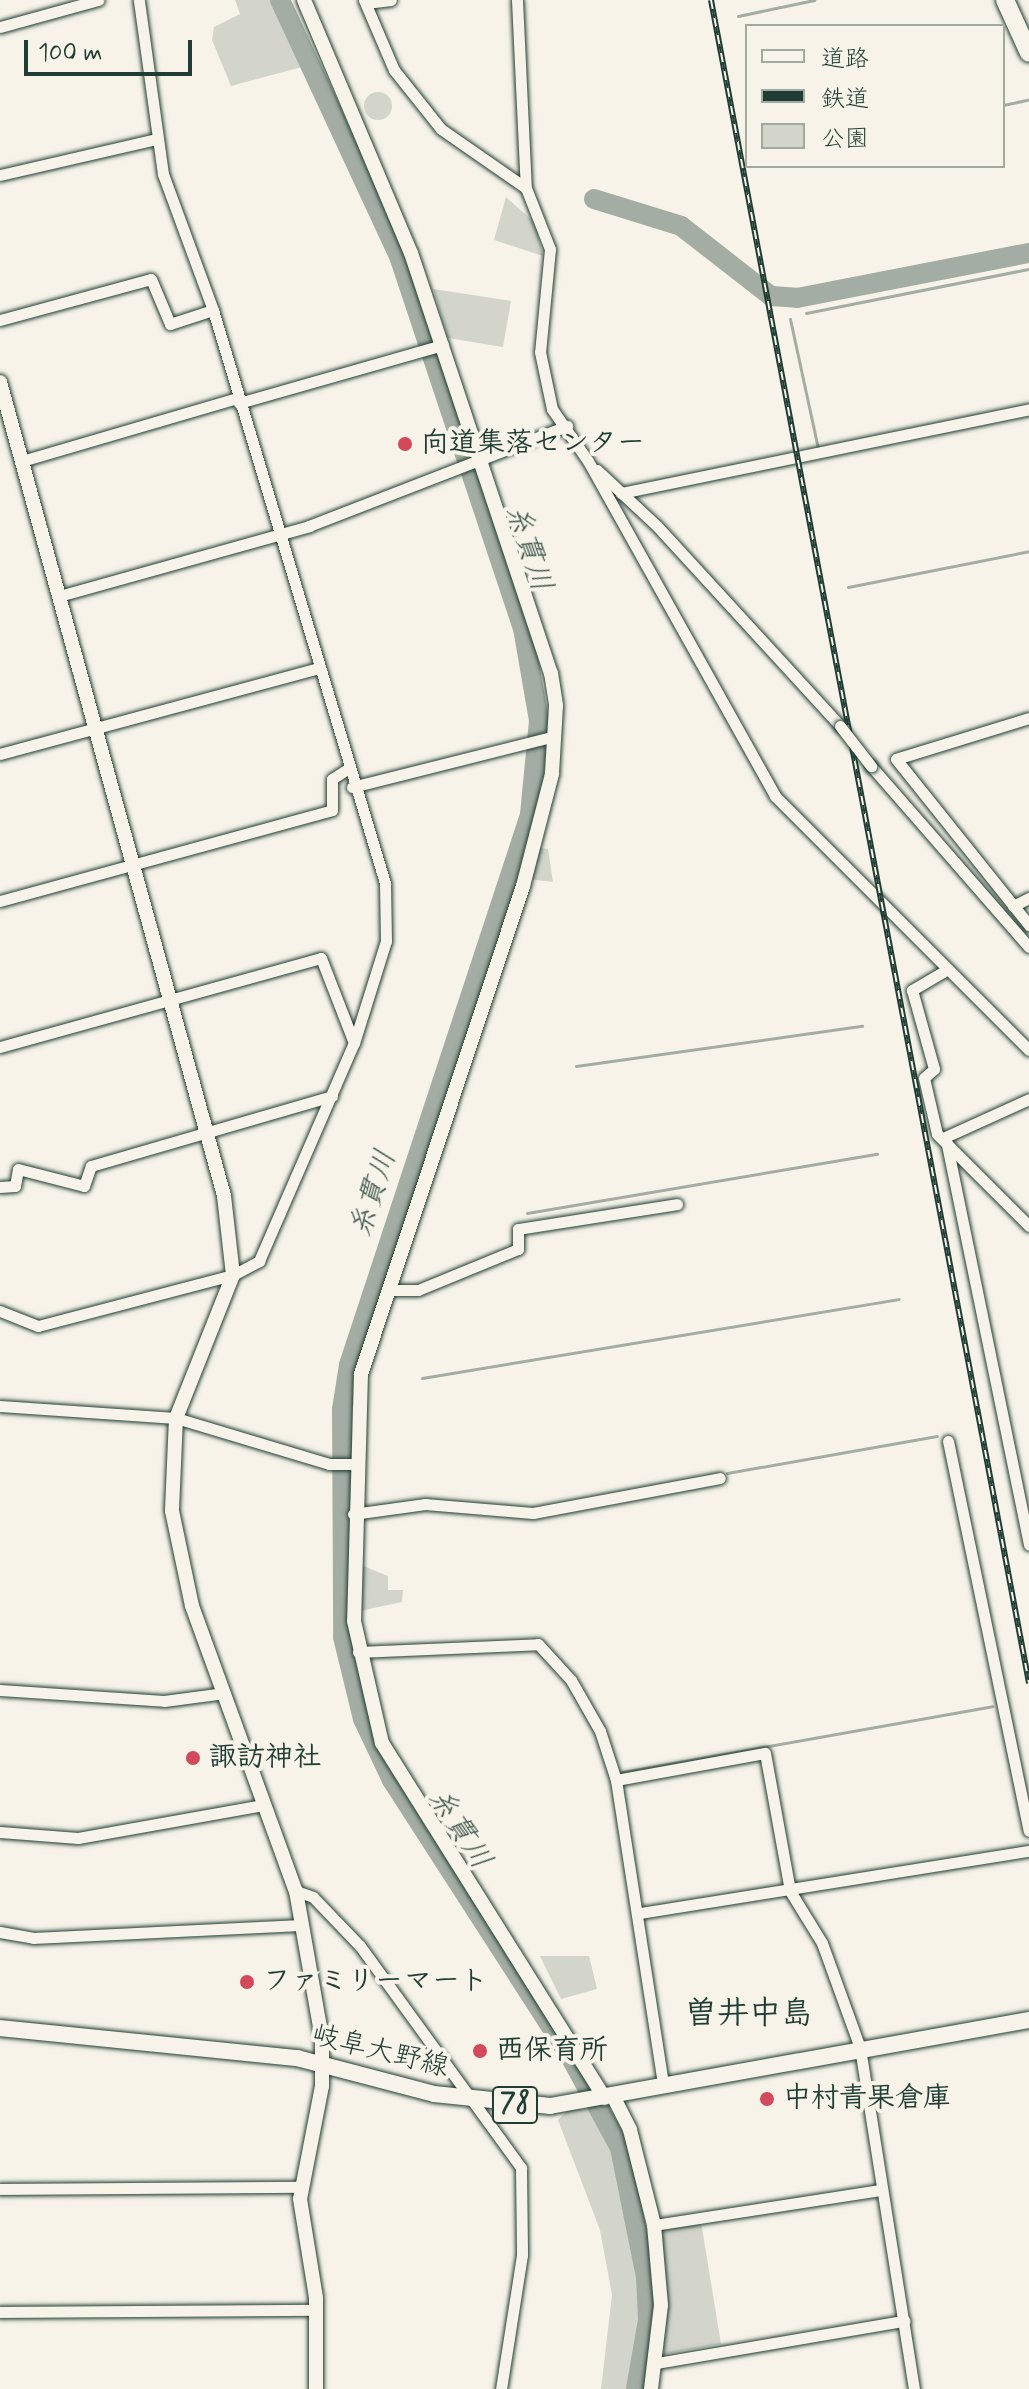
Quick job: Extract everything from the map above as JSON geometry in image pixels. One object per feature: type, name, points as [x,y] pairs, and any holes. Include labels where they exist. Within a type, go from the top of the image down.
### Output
[{"type":"highway","points":[[1005,0],[1029,53]]},
{"type":"main road","name":"岐阜大野線","points":[[0,2028],[324,2064],[470,2099],[550,2106],[1029,2020]]},
{"type":"street","points":[[0,27],[98,0]]},
{"type":"street","points":[[0,1311],[38,1326],[233,1275],[264,1251],[354,1043],[381,960],[388,904],[346,770],[282,535],[238,400],[213,310],[156,139],[139,0]]},
{"type":"street","points":[[304,0],[476,460],[551,673],[523,886],[361,1374],[345,1464],[353,1514],[358,1652],[382,1743],[630,2130],[654,2225],[661,2305],[657,2363],[651,2389]]},
{"type":"street","points":[[391,0],[365,2],[394,70],[441,129],[527,190]]},
{"type":"street","points":[[517,0],[527,190],[550,249],[552,283],[540,352],[552,409],[567,426],[588,461],[775,796],[1029,1050]]},
{"type":"street","points":[[0,175],[156,139]]},
{"type":"street","points":[[0,320],[151,279],[170,324],[213,310]]},
{"type":"street","points":[[22,461],[433,348]]},
{"type":"street","points":[[0,382],[209,1135],[233,1275],[176,1418],[171,1468],[177,1550],[263,1805],[296,1891],[324,2064],[300,2187],[316,2310],[316,2389]]},
{"type":"street","points":[[621,493],[1029,409]]},
{"type":"street","points":[[59,596],[282,535],[567,426]]},
{"type":"street","points":[[588,461],[840,726],[871,766],[1029,947]]},
{"type":"street","points":[[0,754],[319,668]]},
{"type":"street","points":[[1029,718],[896,759],[1029,925]]},
{"type":"street","points":[[352,787],[544,738]]},
{"type":"street","points":[[0,901],[332,810],[332,779],[346,770]]},
{"type":"street","points":[[1013,906],[1029,898]]},
{"type":"street","points":[[0,1047],[321,958],[354,1043]]},
{"type":"street","points":[[948,969],[912,990],[934,1069],[924,1078],[944,1139],[1029,1545]]},
{"type":"street","points":[[0,1187],[15,1186],[18,1169],[84,1186],[91,1166],[209,1135],[332,1096]]},
{"type":"street","points":[[944,1139],[1029,1099]]},
{"type":"street","points":[[944,1139],[1029,1226]]},
{"type":"street","points":[[387,1290],[418,1290],[518,1249],[518,1229],[677,1204]]},
{"type":"street","points":[[0,1406],[176,1418],[345,1464]]},
{"type":"street","points":[[948,1441],[1029,1831]]},
{"type":"street","points":[[353,1514],[425,1504],[533,1513],[720,1478]]},
{"type":"street","points":[[358,1652],[538,1644],[590,1709],[616,1780],[640,1913],[637,1946],[663,2085]]},
{"type":"street","points":[[0,1690],[164,1701],[224,1693]]},
{"type":"street","points":[[616,1780],[765,1753],[790,1891],[822,1943],[860,2048],[914,2389]]},
{"type":"street","points":[[0,1832],[78,1838],[263,1805]]},
{"type":"street","points":[[640,1913],[1029,1851]]},
{"type":"street","points":[[296,1891],[313,1897],[360,1946],[521,2168],[522,2255],[501,2389]]},
{"type":"street","points":[[0,1932],[33,1938],[301,1925]]},
{"type":"street","points":[[0,2189],[300,2187]]},
{"type":"street","points":[[654,2225],[881,2190]]},
{"type":"street","points":[[0,2312],[316,2310]]},
{"type":"street","points":[[657,2363],[904,2321]]},
{"type":"green space","points":[[235,0],[270,0],[302,67],[231,86],[212,40],[214,27],[240,14]]},
{"type":"green space","points":[[378,92],[388,96],[392,106],[388,116],[378,120],[368,116],[364,106],[368,96]]},
{"type":"green space","points":[[506,197],[535,223],[543,256],[494,240]]},
{"type":"green space","points":[[433,289],[511,301],[503,347],[448,338]]},
{"type":"green space","points":[[539,848],[548,849],[553,882],[528,879]]},
{"type":"green space","points":[[361,1565],[388,1576],[388,1590],[403,1590],[402,1602],[360,1611]]},
{"type":"green space","points":[[540,1956],[589,1956],[597,1989],[561,1999]]},
{"type":"green space","points":[[602,2109],[628,2152],[653,2281],[641,2389],[601,2389],[612,2295],[600,2230],[558,2120],[568,2110]]},
{"type":"green space","points":[[701,2222],[721,2344],[664,2354],[659,2230]]},
{"type":"waterway","name":"糸貫川","points":[[280,0],[400,259],[523,628],[539,721],[530,815],[349,1365],[342,1409],[343,1637],[363,1719],[392,1780],[571,2058],[620,2148],[646,2277],[648,2320],[636,2389]]},
{"type":"waterway","points":[[738,16],[814,0]]},
{"type":"waterway","points":[[1005,105],[1027,100]]},
{"type":"waterway","points":[[594,199],[681,226],[771,296],[797,298],[1029,253]]},
{"type":"waterway","points":[[806,313],[1029,269]]},
{"type":"waterway","points":[[790,319],[818,448]]},
{"type":"waterway","points":[[848,587],[1029,551]]},
{"type":"waterway","points":[[576,1066],[862,1026]]},
{"type":"waterway","points":[[527,1213],[877,1154]]},
{"type":"waterway","points":[[422,1378],[899,1299]]},
{"type":"waterway","points":[[727,1473],[937,1436]]},
{"type":"waterway","points":[[623,1772],[992,1706]]},
{"type":"railway","points":[[711,0],[1029,1683]]},
{"type":"place","name":"向道集落センター","points":[[405,444]]},
{"type":"place","name":"諏訪神社","points":[[193,1758]]},
{"type":"place","name":"ファミリーマート","points":[[247,1982]]},
{"type":"place","name":"西保育所","points":[[480,2051]]},
{"type":"place","name":"中村青果倉庫","points":[[767,2099]]},
{"type":"district","name":"曽井中島","points":[[749,2014]]}]
